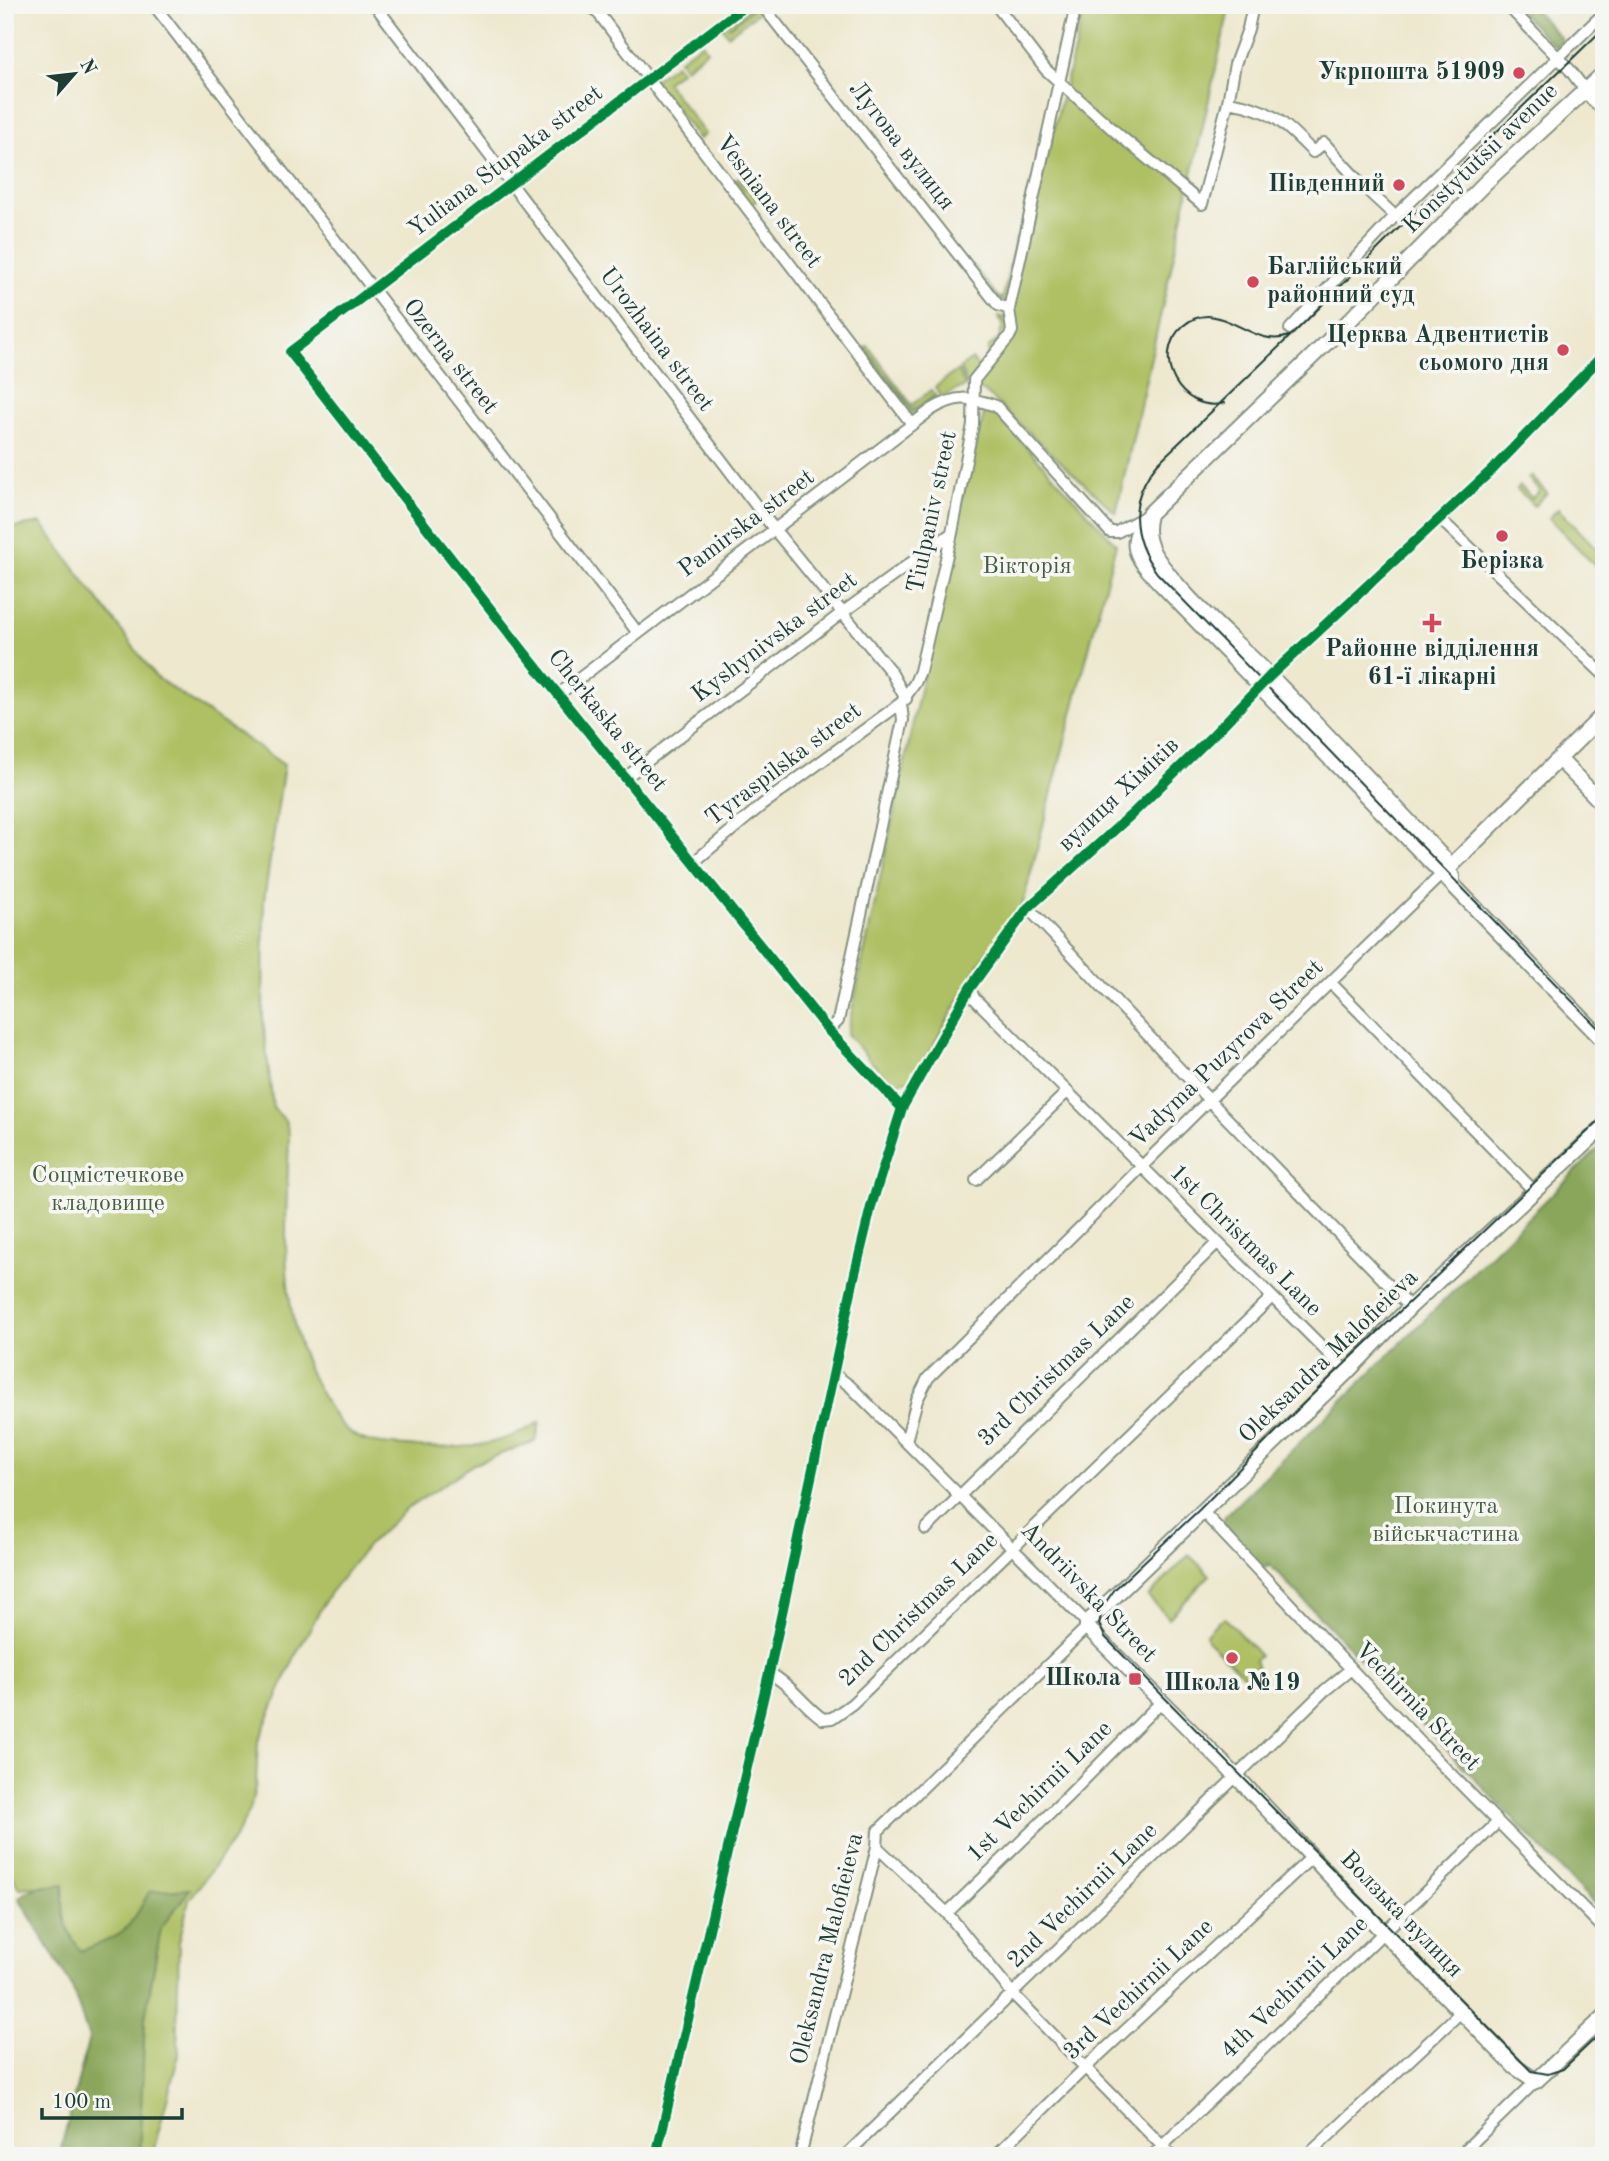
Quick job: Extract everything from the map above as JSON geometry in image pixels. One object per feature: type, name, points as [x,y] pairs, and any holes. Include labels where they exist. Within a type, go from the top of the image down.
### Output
[{"type":"street","name":"Ozerna street","points":[[154,5],[638,633]]},
{"type":"street","name":"Urozhaina street","points":[[375,5],[774,529],[891,672],[904,701]]},
{"type":"street","name":"Vesniana street","points":[[592,5],[912,424]]},
{"type":"street","name":"Yuliana Stupaka street","points":[[290,352],[746,5]]},
{"type":"street","name":"Лугова вулиця","points":[[762,5],[998,305],[1009,309]]},
{"type":"street","points":[[996,5],[1046,71],[1202,204],[1235,64],[1248,29],[1253,5]]},
{"type":"street","name":"Tiulpaniv street","points":[[828,1030],[838,1020],[904,720],[904,701],[920,671],[953,533],[973,424],[969,397],[974,380],[1012,331],[1009,309],[1076,5]]},
{"type":"street","points":[[1507,5],[1604,109]]},
{"type":"street","points":[[1290,329],[1395,216],[1604,13]]},
{"type":"street","name":"Konstytutsii avenue","points":[[1150,513],[1364,306],[1486,182],[1604,73]]},
{"type":"street","points":[[1228,102],[1244,104],[1274,116],[1313,152],[1324,143],[1395,216]]},
{"type":"street","name":"Cherkaska street","points":[[290,352],[625,778],[828,1030],[902,1108]]},
{"type":"street","name":"вулиця Хіміків","points":[[656,2156],[769,1673],[872,1203],[902,1108],[970,988],[1028,908],[1131,815],[1265,681],[1493,470],[1604,354]]},
{"type":"street","points":[[969,397],[996,406],[1110,532],[1117,532],[1150,513]]},
{"type":"street","name":"Pamirska street","points":[[559,694],[912,424],[946,400],[969,397]]},
{"type":"street","points":[[1150,513],[1146,527],[1147,540],[1155,555],[1187,594],[1265,681],[1604,1041]]},
{"type":"street","points":[[1440,519],[1604,675]]},
{"type":"street","name":"Kyshynivska street","points":[[625,778],[842,613],[953,533]]},
{"type":"street","name":"Tyraspilska street","points":[[694,862],[762,805],[904,701]]},
{"type":"street","name":"Vadyma Puzyrova Street","points":[[906,1441],[917,1400],[928,1378],[1209,1100],[1449,874],[1604,714]]},
{"type":"street","points":[[1559,759],[1604,805]]},
{"type":"street","points":[[1028,908],[1410,1307]]},
{"type":"street","points":[[1331,983],[1535,1192]]},
{"type":"street","name":"1st Christmas Lane","points":[[970,988],[974,998],[1347,1372]]},
{"type":"street","points":[[976,1180],[1067,1092]]},
{"type":"street","name":"Oleksandra Malofieieva","points":[[800,2156],[877,1847],[878,1830],[1347,1372],[1410,1307],[1604,1126]]},
{"type":"street","name":"3rd Christmas Lane","points":[[926,1529],[1217,1243]]},
{"type":"street","name":"2nd Christmas Lane","points":[[769,1673],[785,1682],[823,1719],[832,1718],[852,1704],[1271,1298]]},
{"type":"street","name":"Andriivska Street","points":[[834,1374],[850,1386],[906,1441],[1237,1777]]},
{"type":"street","name":"Vechirnia Street","points":[[1203,1511],[1351,1669],[1604,1929]]},
{"type":"street","name":"2nd Vechirnii Lane","points":[[845,2156],[1324,1691],[1351,1669]]},
{"type":"street","name":"1st Vechirnii Lane","points":[[947,1913],[1162,1701]]},
{"type":"street","name":"Волзька вулиця","points":[[1237,1777],[1515,2067],[1536,2081]]},
{"type":"street","name":"4th Vechirnii Lane","points":[[1152,2156],[1382,1931],[1498,1822]]},
{"type":"street","points":[[877,1847],[947,1913],[1012,1993],[1172,2156]]},
{"type":"street","name":"3rd Vechirnii Lane","points":[[995,2156],[1085,2068],[1313,1856]]},
{"type":"street","points":[[1307,2156],[1462,2011]]},
{"type":"street","points":[[1460,2156],[1604,2017]]},
{"type":"green space","points":[[751,5],[755,5],[728,28],[756,7],[760,11],[728,35],[722,27]]},
{"type":"green space","name":"Вікторія","points":[[1086,5],[1230,5],[1116,513],[985,392],[976,387],[988,358],[988,348],[999,339],[1003,324],[998,318],[1000,316],[1004,320]]},
{"type":"green space","points":[[1513,5],[1530,5],[1561,38],[1562,45],[1555,47]]},
{"type":"green space","points":[[702,43],[707,50],[685,68],[679,60]]},
{"type":"green space","points":[[675,64],[681,71],[666,82],[705,134],[699,139],[654,80]]},
{"type":"green space","points":[[739,177],[757,200],[750,205],[732,182],[735,180],[745,191],[736,179]]},
{"type":"green space","points":[[1016,237],[1022,238],[1007,302],[992,294],[972,267],[974,266],[998,297],[1003,298]]},
{"type":"green space","points":[[868,346],[912,405],[931,390],[935,395],[913,410],[865,348]]},
{"type":"green space","points":[[864,349],[912,412],[936,396],[938,399],[912,416],[861,352]]},
{"type":"green space","points":[[972,359],[979,369],[967,385],[960,368]]},
{"type":"green space","points":[[958,370],[965,386],[942,397],[935,387]]},
{"type":"green space","name":"Вікторія","points":[[994,411],[1116,544],[1022,907],[982,960],[914,1079],[891,1084],[847,1034],[956,520],[984,414]]},
{"type":"green space","points":[[1531,476],[1547,493],[1534,506],[1517,489],[1520,486],[1532,498],[1540,491],[1528,478]]},
{"type":"green space","points":[[1558,509],[1604,556],[1601,572],[1549,518]]},
{"type":"green space","name":"Соцмістечкове кладовище","points":[[41,523],[156,677],[284,765],[264,900],[263,1019],[273,1108],[285,1120],[289,1134],[286,1236],[290,1304],[308,1368],[324,1399],[338,1422],[353,1435],[366,1441],[388,1445],[434,1448],[481,1445],[510,1437],[540,1422],[536,1441],[474,1464],[404,1511],[368,1545],[329,1594],[296,1654],[258,1741],[256,1784],[249,1812],[234,1839],[189,1900],[179,1942],[179,2054],[152,2156],[139,2156],[145,2017],[161,1928],[150,1892],[136,1916],[123,1931],[80,1951],[65,1920],[64,1885],[19,1888],[5,1863],[5,529]]},
{"type":"green space","name":"Покинута військчастина","points":[[1601,1146],[1604,1148],[1604,1914],[1269,1564],[1262,1570],[1222,1523],[1225,1516]]},
{"type":"green space","points":[[1189,1555],[1210,1575],[1169,1618],[1148,1597]]},
{"type":"green space","points":[[1225,1618],[1260,1656],[1255,1660],[1258,1669],[1251,1676],[1244,1676],[1207,1640],[1206,1634],[1219,1620]]},
{"type":"green space","points":[[64,1884],[65,1920],[81,1951],[107,1941],[130,1924],[149,1892],[190,1889],[161,1928],[145,2017],[139,2156],[59,2156],[89,2038],[71,1985],[19,1898],[34,1889]]},
{"type":"tram line","points":[[1604,28],[1158,463],[1141,490],[1136,518],[1142,546],[1157,573],[1604,1034]]},
{"type":"tram line","points":[[1225,403],[1209,404],[1195,400],[1183,392],[1175,380],[1170,367],[1169,352],[1173,338],[1183,326],[1197,318],[1210,316],[1262,336],[1275,339],[1289,336]]},
{"type":"tram line","points":[[1604,1116],[1310,1397],[1199,1510],[1115,1589],[1103,1606],[1099,1624],[1105,1637],[1531,2071],[1548,2074],[1563,2069],[1604,2030]]},
{"type":"cycle path","points":[[746,5],[290,352],[524,652],[828,1030],[902,1108]]},
{"type":"cycle path","points":[[656,2156],[769,1673],[855,1273],[872,1203],[902,1108],[970,988],[1028,908],[1131,815],[1270,676],[1493,469],[1604,354]]},
{"type":"place","name":"Укрпошта 51909","points":[[1519,73]]},
{"type":"place","name":"Південний","points":[[1399,185]]},
{"type":"place","name":"Баглійський районний суд","points":[[1253,282]]},
{"type":"place","name":"Церква Адвентистів сьомого дня","points":[[1563,350]]},
{"type":"place","name":"Берізка","points":[[1502,536]]},
{"type":"place","name":"Районне відділення 61-ї лікарні","points":[[1432,623]]},
{"type":"place","name":"Школа №19","points":[[1232,1658]]},
{"type":"place","name":"Школа","points":[[1135,1679]]}]
